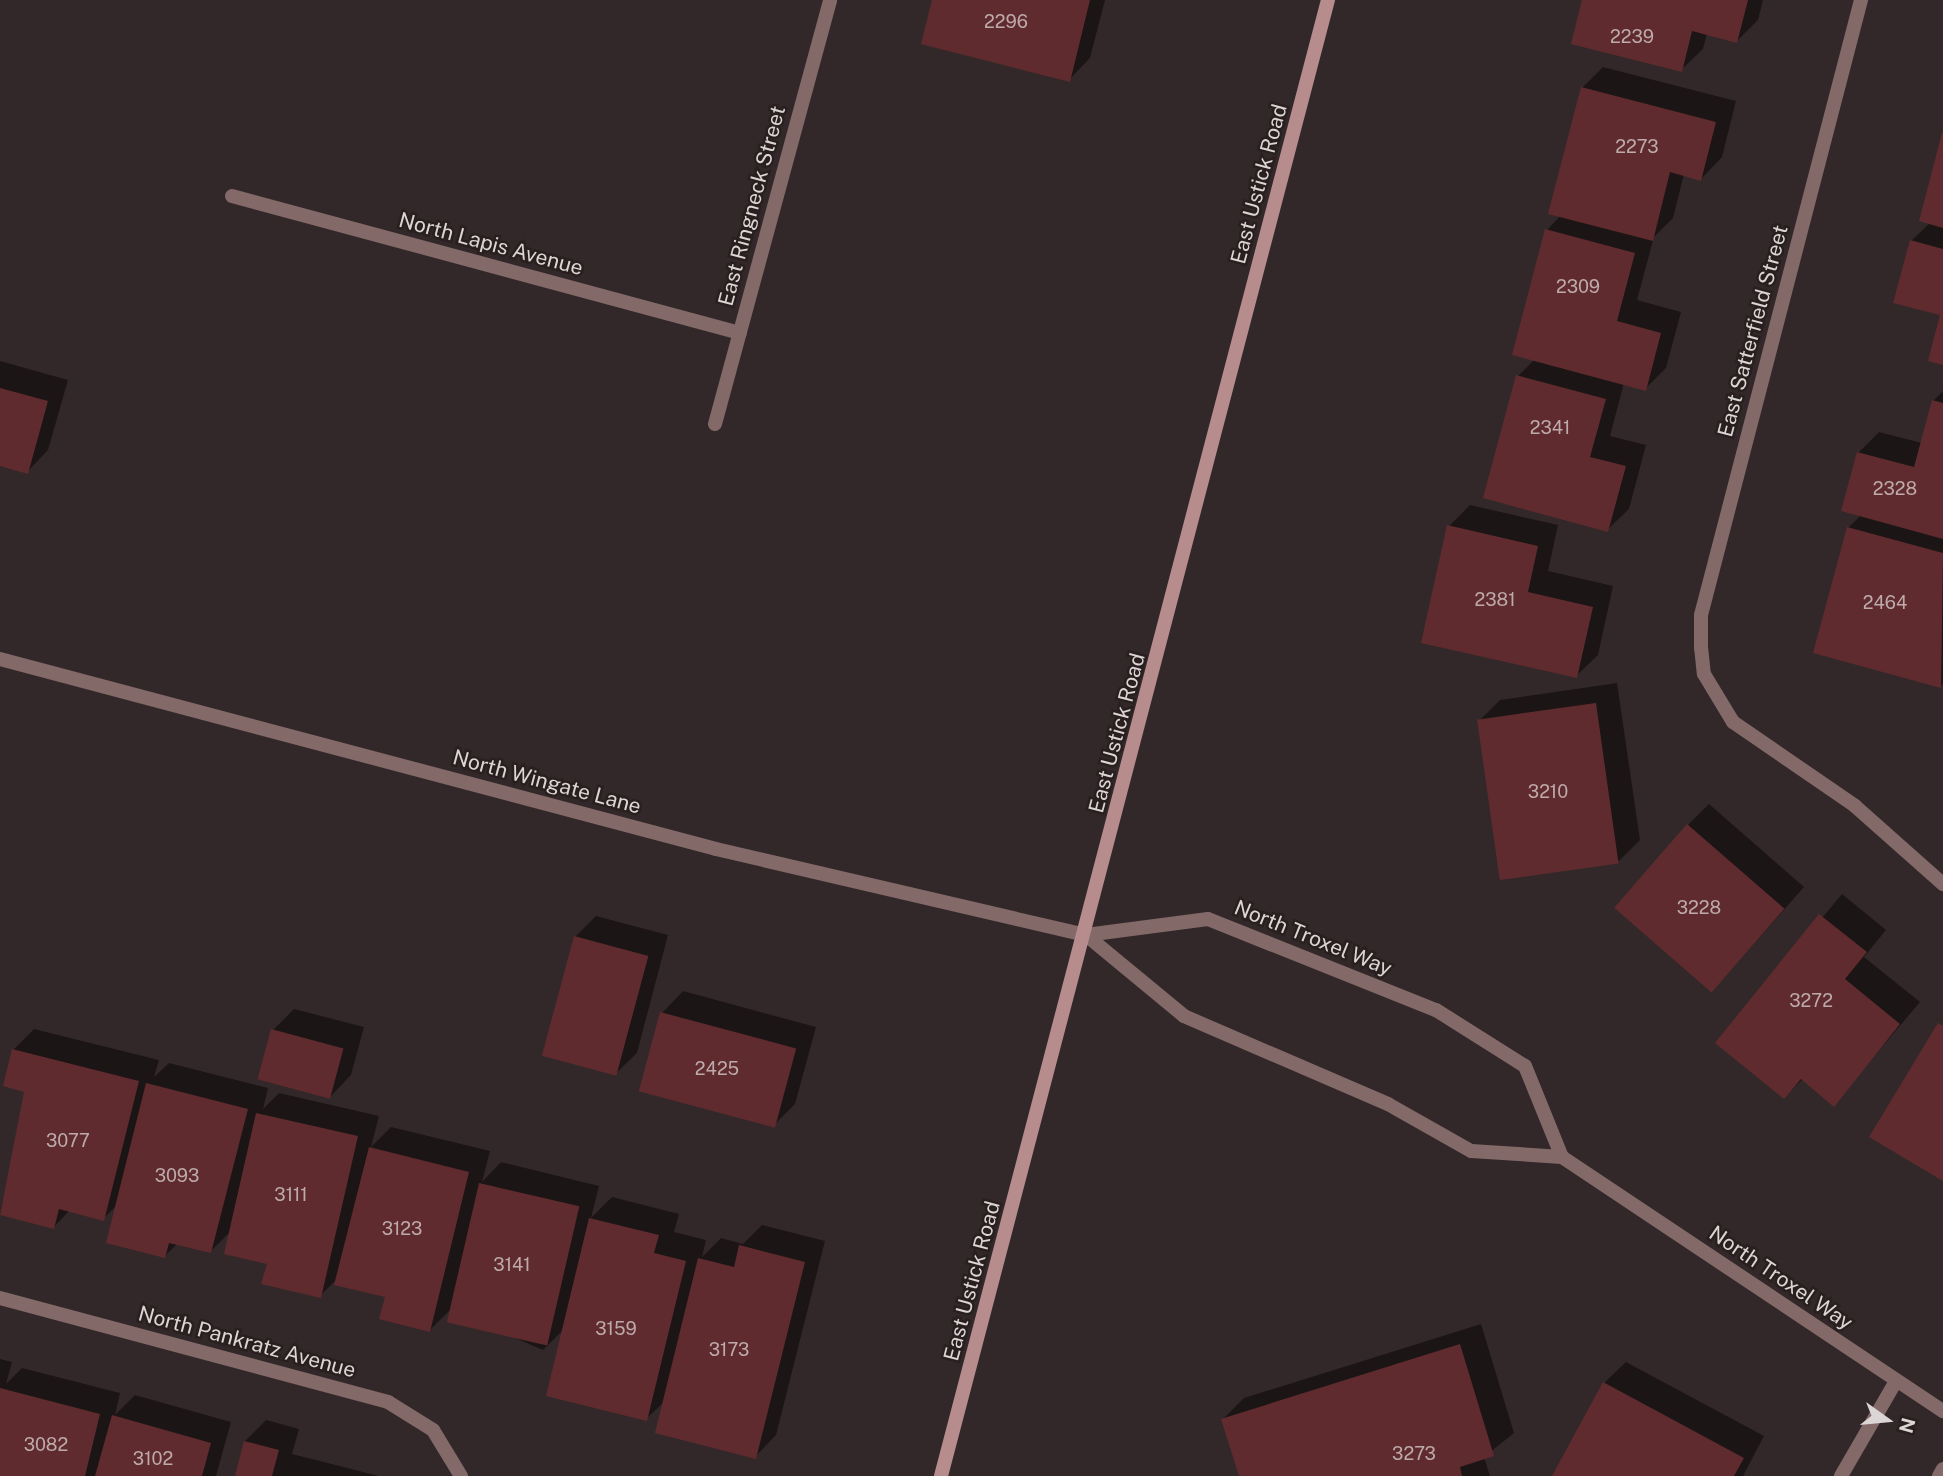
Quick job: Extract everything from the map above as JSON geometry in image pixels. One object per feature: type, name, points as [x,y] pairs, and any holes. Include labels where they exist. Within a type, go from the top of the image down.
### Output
[{"type":"main road","name":"East Ustick Road","points":[[941,1476],[1086,935],[1328,0]]},
{"type":"street","name":"East Ringneck Street","points":[[715,424],[830,0]]},
{"type":"street","name":"East Satterfield Street","points":[[1861,0],[1701,615],[1704,674],[1733,722],[1855,806],[1943,884]]},
{"type":"street","name":"North Lapis Avenue","points":[[232,196],[740,333]]},
{"type":"street","name":"North Wingate Lane","points":[[0,659],[716,849],[1086,935]]},
{"type":"street","name":"North Troxel Way","points":[[1086,935],[1208,919],[1436,1010],[1525,1066],[1562,1157],[1943,1411]]},
{"type":"street","points":[[1086,935],[1184,1016],[1388,1104],[1471,1151],[1562,1157]]},
{"type":"street","name":"North Pankratz Avenue","points":[[0,1298],[388,1402],[433,1430],[460,1471]]},
{"type":"street","points":[[1842,1476],[1896,1381]]},
{"type":"street","points":[[1939,1476],[1943,1469]]},
{"type":"building","points":[[932,0],[1090,0],[1070,82],[921,44]]},
{"type":"building","points":[[1582,0],[1748,0],[1737,43],[1692,31],[1682,72],[1571,44]]},
{"type":"building","points":[[1581,87],[1716,122],[1701,181],[1670,172],[1653,241],[1548,214]]},
{"type":"building","points":[[1943,133],[1943,228],[1919,221]]},
{"type":"building","points":[[1545,229],[1635,253],[1617,321],[1661,333],[1646,391],[1512,355]]},
{"type":"building","points":[[1910,240],[1943,249],[1943,365],[1928,361],[1940,315],[1893,303]]},
{"type":"building","points":[[1516,375],[1606,399],[1590,457],[1626,466],[1608,532],[1483,498]]},
{"type":"building","points":[[0,388],[48,401],[28,474],[0,466]]},
{"type":"building","points":[[1932,400],[1943,403],[1943,539],[1841,511],[1857,452],[1914,467]]},
{"type":"building","points":[[1447,525],[1538,546],[1528,592],[1593,607],[1577,678],[1421,643]]},
{"type":"building","points":[[1847,527],[1943,553],[1941,688],[1813,653]]},
{"type":"building","points":[[1596,703],[1619,863],[1500,880],[1477,720]]},
{"type":"building","points":[[1687,824],[1784,909],[1712,992],[1614,908]]},
{"type":"building","points":[[1819,914],[1867,952],[1845,979],[1900,1024],[1834,1107],[1801,1079],[1784,1099],[1715,1043]]},
{"type":"building","points":[[574,936],[648,956],[616,1076],[542,1056]]},
{"type":"building","points":[[660,1012],[796,1048],[775,1128],[639,1091]]},
{"type":"building","points":[[1938,1023],[1943,1026],[1943,1181],[1869,1137]]},
{"type":"building","points":[[271,1029],[343,1048],[330,1099],[258,1079]]},
{"type":"building","points":[[12,1049],[139,1081],[104,1221],[59,1209],[54,1229],[0,1215],[24,1092],[3,1086]]},
{"type":"building","points":[[146,1083],[248,1109],[211,1253],[169,1243],[165,1258],[106,1243]]},
{"type":"building","points":[[256,1113],[358,1136],[321,1298],[261,1284],[267,1264],[224,1254]]},
{"type":"building","points":[[369,1147],[469,1172],[430,1332],[379,1319],[385,1297],[334,1285]]},
{"type":"building","points":[[479,1183],[579,1206],[547,1346],[447,1322]]},
{"type":"building","points":[[589,1218],[659,1235],[654,1253],[686,1261],[647,1421],[546,1396]]},
{"type":"building","points":[[739,1245],[805,1262],[756,1459],[655,1433],[698,1258],[734,1267]]},
{"type":"building","points":[[1460,1344],[1494,1456],[1460,1467],[1462,1476],[1239,1476],[1221,1419]]},
{"type":"building","points":[[1603,1382],[1744,1458],[1734,1476],[1552,1476]]},
{"type":"building","points":[[0,1388],[100,1414],[85,1476],[0,1476]]},
{"type":"building","points":[[112,1415],[211,1443],[202,1476],[95,1476]]},
{"type":"building","points":[[244,1441],[279,1450],[272,1476],[235,1476]]}]
